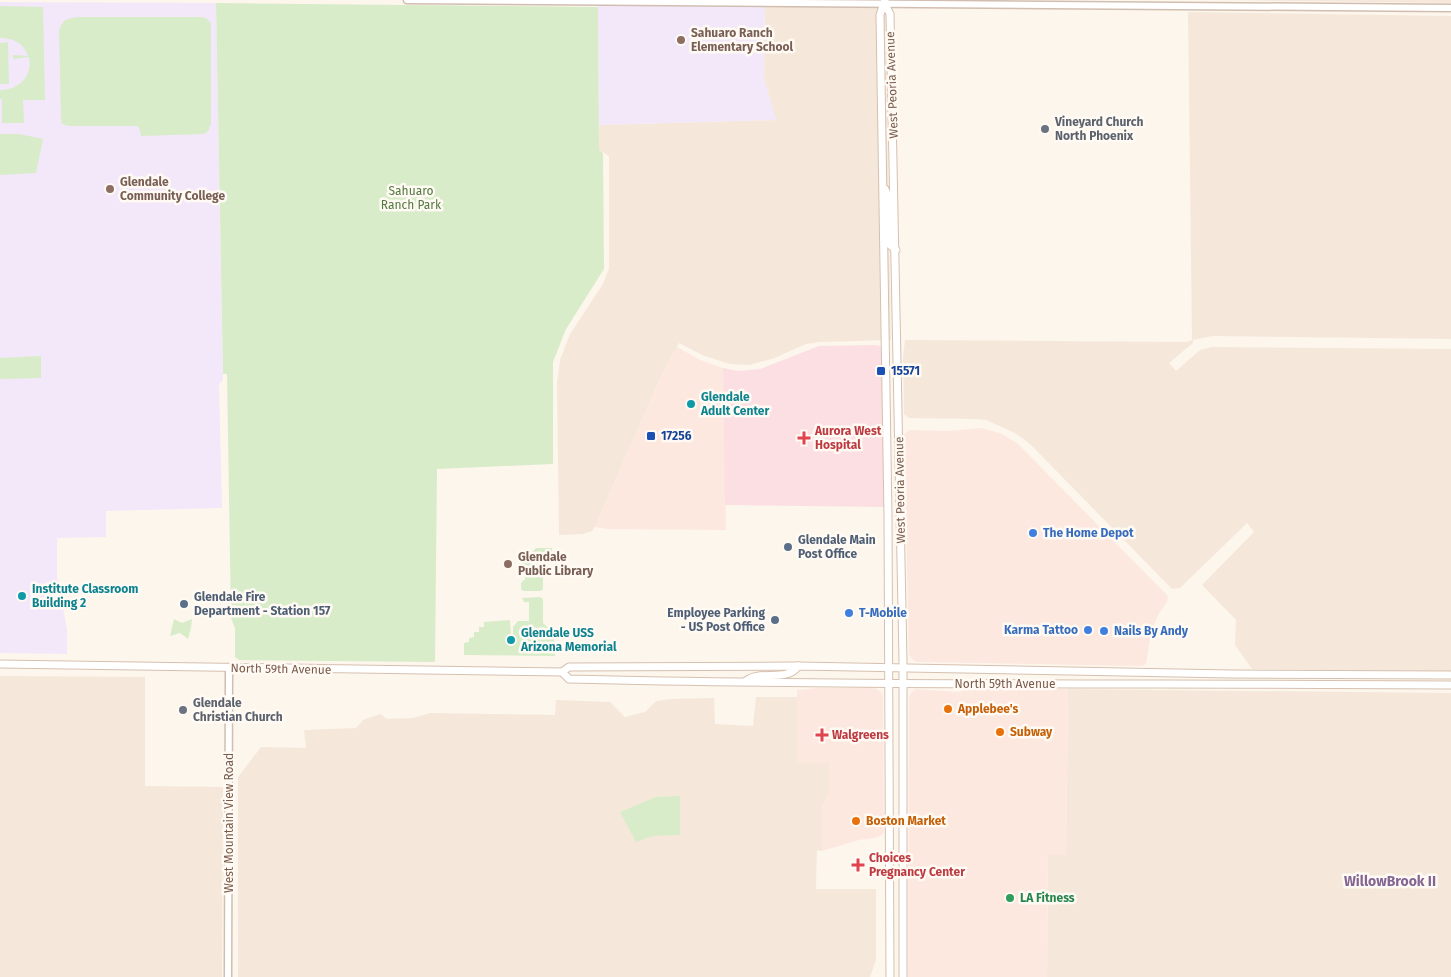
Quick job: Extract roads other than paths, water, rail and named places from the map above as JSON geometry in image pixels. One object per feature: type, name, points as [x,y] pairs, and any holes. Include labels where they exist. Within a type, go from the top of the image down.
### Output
[{"type":"main road","name":"West Peoria Avenue","points":[[885,2],[880,15],[888,549],[890,977]]},
{"type":"main road","name":"West Peoria Avenue","points":[[885,2],[890,14],[904,684],[902,977]]},
{"type":"main road","points":[[883,181],[888,199],[889,244],[896,250]]},
{"type":"main road","points":[[888,549],[901,549]]},
{"type":"main road","name":"North 59th Avenue","points":[[0,664],[562,672],[569,667],[798,666],[1231,674],[1451,675]]},
{"type":"main road","points":[[746,682],[750,677],[789,673],[798,666]]},
{"type":"main road","name":"North 59th Avenue","points":[[562,672],[569,679],[746,682],[1451,685]]},
{"type":"street","points":[[407,0],[885,2],[1451,8]]},
{"type":"street","name":"West Mountain View Road","points":[[228,977],[229,668]]},
{"type":"place","name":"Sahuaro Ranch Elementary School","points":[[681,40]]},
{"type":"place","name":"Vineyard Church North Phoenix","points":[[1045,129]]},
{"type":"place","name":"Glendale Community College","points":[[110,189]]},
{"type":"place","name":"15571","points":[[881,371]]},
{"type":"place","name":"Glendale Adult Center","points":[[691,404]]},
{"type":"place","name":"17256","points":[[651,436]]},
{"type":"place","name":"Aurora West Hospital","points":[[804,438]]},
{"type":"place","name":"The Home Depot","points":[[1033,533]]},
{"type":"place","name":"Glendale Main Post Office","points":[[788,547]]},
{"type":"place","name":"Glendale Public Library","points":[[508,564]]},
{"type":"place","name":"Institute Classroom Building 2","points":[[22,596]]},
{"type":"place","name":"Glendale Fire Department - Station 157","points":[[184,604]]},
{"type":"place","name":"T-Mobile","points":[[849,613]]},
{"type":"place","name":"Employee Parking - US Post Office","points":[[775,620]]},
{"type":"place","name":"Karma Tattoo","points":[[1088,630]]},
{"type":"place","name":"Nails By Andy","points":[[1104,631]]},
{"type":"place","name":"Glendale USS Arizona Memorial","points":[[511,640]]},
{"type":"place","name":"Applebee's","points":[[948,709]]},
{"type":"place","name":"Glendale Christian Church","points":[[183,710]]},
{"type":"place","name":"Subway","points":[[1000,732]]},
{"type":"place","name":"Walgreens","points":[[822,735]]},
{"type":"place","name":"Boston Market","points":[[856,821]]},
{"type":"place","name":"Choices Pregnancy Center","points":[[858,865]]},
{"type":"place","name":"LA Fitness","points":[[1010,898]]},
{"type":"district","name":"WillowBrook II","points":[[1390,881]]},
{"type":"park label","name":"Sahuaro Ranch Park","points":[[411,198]]}]
